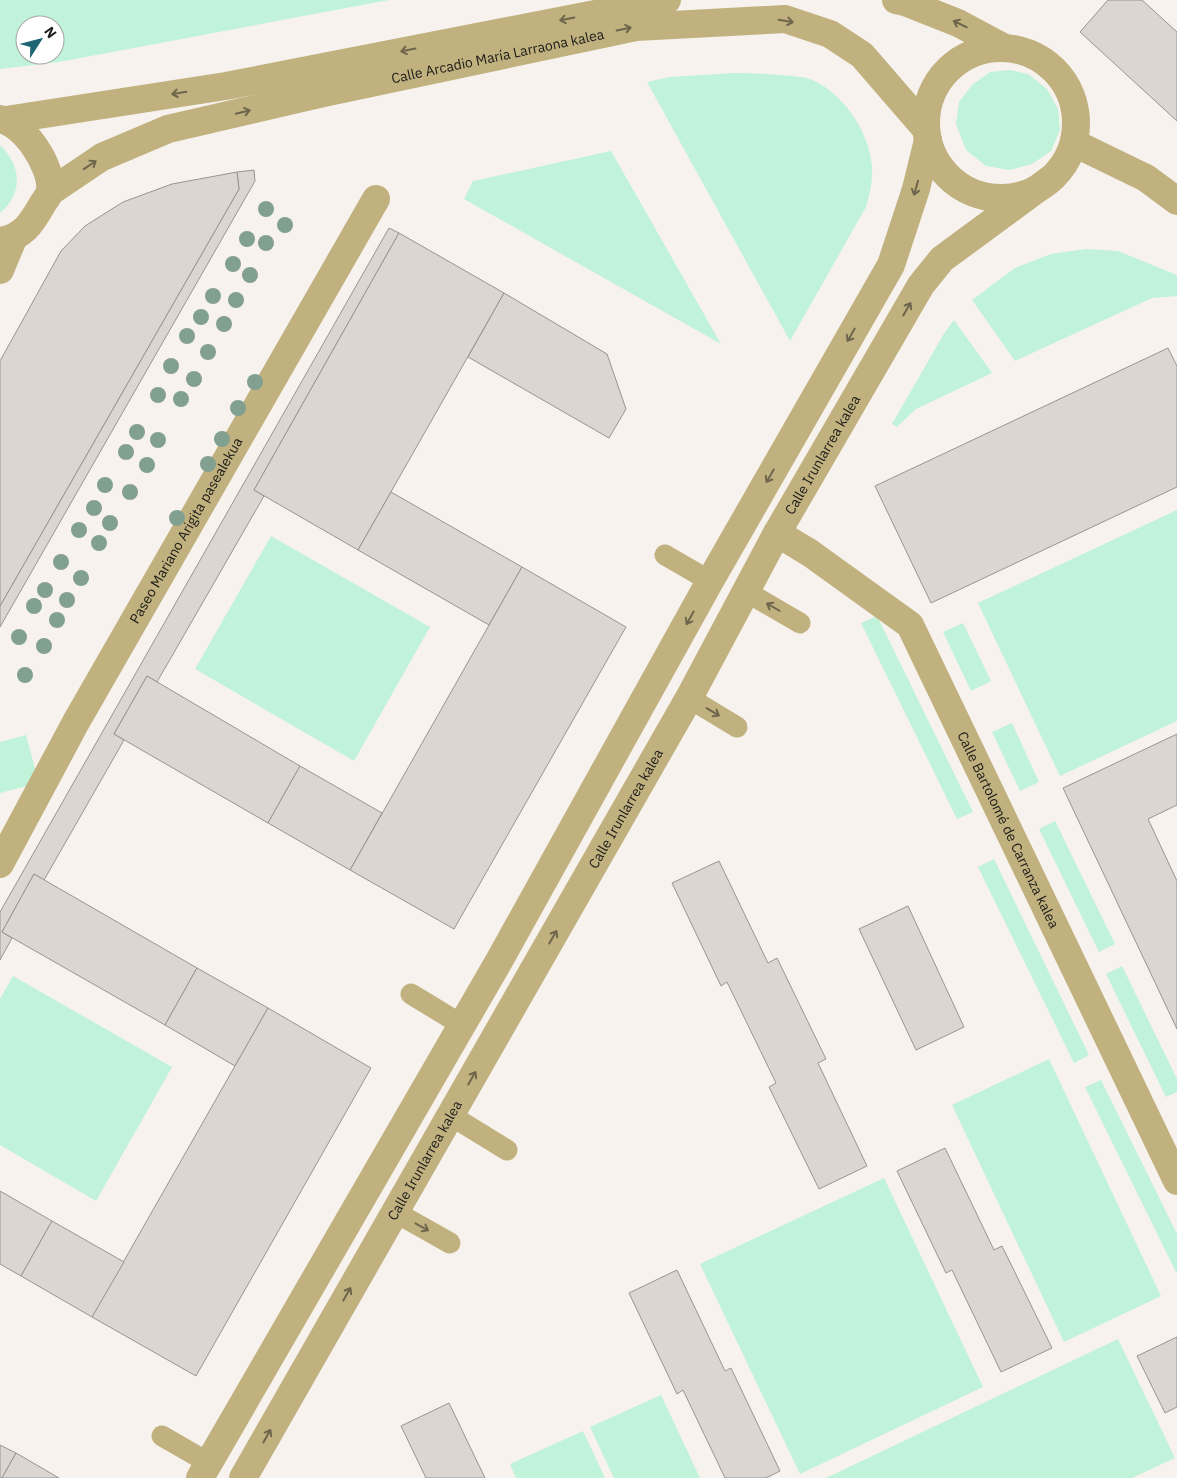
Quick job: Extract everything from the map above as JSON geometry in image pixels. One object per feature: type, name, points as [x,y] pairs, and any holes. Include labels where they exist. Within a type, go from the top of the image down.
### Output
[{"type":"street","name":"Calle Arcadio María Larraona kalea","points":[[3,120],[226,86],[667,0]]},
{"type":"street","points":[[896,0],[958,23],[1003,47],[1025,51],[1045,61],[1062,78],[1072,98],[1077,120],[1074,143],[1066,162],[1052,178],[1032,191],[1010,198],[986,196],[963,188],[944,172],[932,152],[927,134]]},
{"type":"street","name":"Calle Arcadio María Larraona kalea","points":[[50,192],[102,157],[168,130],[323,93],[636,27],[785,19],[830,34],[862,55],[927,134]]},
{"type":"street","points":[[205,1471],[462,1025],[710,581],[891,265],[916,188],[927,134],[928,103],[938,80],[956,62],[978,51],[1003,47]]},
{"type":"street","points":[[0,270],[6,240],[30,225],[50,192],[47,168],[38,152],[27,136],[3,120]]},
{"type":"street","points":[[1074,143],[1146,178],[1177,201]]},
{"type":"street","name":"Calle Irunlarrea kalea","points":[[243,1478],[689,698],[777,533],[921,285],[942,259],[1052,178]]},
{"type":"street","name":"Paseo Mariano Arigita pasealekua","points":[[0,864],[76,722],[376,199]]},
{"type":"street","name":"Calle Bartolomé de Carranza kalea","points":[[777,533],[810,553],[910,625],[1177,1181]]},
{"type":"lane","points":[[665,555],[710,581]]},
{"type":"lane","points":[[745,591],[800,623]]},
{"type":"lane","points":[[689,698],[737,727]]},
{"type":"lane","points":[[410,994],[462,1025]]},
{"type":"lane","points":[[450,1115],[507,1150]]},
{"type":"lane","points":[[394,1212],[450,1243]]},
{"type":"lane","points":[[162,1436],[205,1471]]},
{"type":"green space","points":[[0,0],[389,0],[65,61],[65,15],[15,15],[15,65],[34,65],[0,69]]},
{"type":"green space","points":[[1010,70],[1028,74],[1047,89],[1058,109],[1060,130],[1051,151],[1032,164],[1010,170],[986,166],[966,150],[956,124],[959,102],[972,85],[990,72]]},
{"type":"green space","points":[[735,73],[804,77],[820,84],[832,92],[852,113],[866,139],[870,153],[872,176],[866,207],[790,341],[647,82],[670,77]]},
{"type":"green space","points":[[0,145],[12,161],[17,179],[13,197],[0,213]]},
{"type":"green space","points":[[611,151],[721,344],[464,199],[473,181]]},
{"type":"green space","points":[[1086,249],[1118,251],[1177,275],[1177,296],[1152,298],[1015,361],[972,300],[1015,268],[1051,254]]},
{"type":"green space","points":[[954,320],[992,373],[916,409],[897,427],[892,424],[945,332]]},
{"type":"green space","points":[[1177,510],[1177,721],[1060,776],[978,603]]},
{"type":"green space","points":[[271,536],[430,627],[354,761],[195,669]]},
{"type":"green space","points":[[877,616],[973,812],[957,819],[861,623]]},
{"type":"green space","points":[[963,623],[991,681],[971,691],[943,632]]},
{"type":"green space","points":[[1012,723],[1039,782],[1020,791],[992,732]]},
{"type":"green space","points":[[26,735],[39,783],[0,793],[0,742]]},
{"type":"green space","points":[[1055,821],[1115,944],[1099,952],[1039,829]]},
{"type":"green space","points":[[994,859],[1089,1055],[1074,1063],[978,867]]},
{"type":"green space","points":[[1122,966],[1177,1079],[1177,1092],[1166,1097],[1106,974]]},
{"type":"green space","points":[[13,976],[172,1067],[96,1201],[0,1145],[0,999]]},
{"type":"green space","points":[[1049,1059],[1161,1296],[1064,1342],[952,1105]]},
{"type":"green space","points":[[1101,1080],[1177,1234],[1177,1274],[1085,1087]]},
{"type":"green space","points":[[884,1178],[983,1387],[800,1474],[700,1264]]},
{"type":"green space","points":[[1118,1339],[1175,1458],[1132,1478],[826,1478]]},
{"type":"green space","points":[[661,1395],[700,1478],[614,1478],[590,1427]]},
{"type":"green space","points":[[583,1431],[605,1478],[516,1478],[510,1464]]},
{"type":"building","points":[[1108,0],[1142,0],[1177,32],[1177,121],[1080,32]]},
{"type":"building","points":[[254,170],[255,181],[0,627],[0,606],[239,189],[237,172]]},
{"type":"building","points":[[237,172],[239,189],[0,606],[0,361],[61,251],[85,226],[123,202],[172,184]]},
{"type":"building","points":[[389,228],[399,233],[254,490],[264,496],[157,682],[147,676],[114,734],[124,740],[44,880],[34,874],[2,932],[12,938],[0,960],[0,912]]},
{"type":"building","points":[[399,233],[504,293],[358,550],[254,490]]},
{"type":"building","points":[[504,293],[607,354],[626,409],[609,438],[468,357]]},
{"type":"building","points":[[1168,348],[1177,366],[1177,487],[931,603],[875,486]]},
{"type":"building","points":[[391,492],[522,567],[489,625],[358,550]]},
{"type":"building","points":[[522,567],[626,627],[454,929],[350,870]]},
{"type":"building","points":[[147,676],[300,766],[268,823],[114,734]]},
{"type":"building","points":[[1177,734],[1177,805],[1148,819],[1177,881],[1177,1029],[1063,788]]},
{"type":"building","points":[[300,766],[382,813],[350,870],[268,823]]},
{"type":"building","points":[[719,861],[768,963],[777,958],[826,1059],[818,1063],[867,1166],[819,1189],[769,1087],[776,1083],[727,982],[721,986],[672,883]]},
{"type":"building","points":[[34,874],[197,968],[165,1025],[2,932]]},
{"type":"building","points":[[908,906],[964,1027],[916,1050],[859,929]]},
{"type":"building","points":[[197,968],[268,1008],[235,1066],[165,1025]]},
{"type":"building","points":[[268,1008],[371,1068],[196,1376],[92,1317]]},
{"type":"building","points":[[945,1148],[994,1250],[1002,1246],[1052,1348],[1001,1372],[952,1270],[946,1273],[897,1171]]},
{"type":"building","points":[[0,1191],[52,1221],[21,1276],[0,1264]]},
{"type":"building","points":[[52,1221],[124,1262],[92,1317],[21,1276]]},
{"type":"building","points":[[677,1270],[725,1371],[731,1368],[780,1471],[766,1478],[725,1478],[683,1390],[677,1394],[629,1293]]},
{"type":"building","points":[[1177,1337],[1177,1407],[1165,1413],[1137,1356]]},
{"type":"building","points":[[449,1403],[485,1478],[426,1478],[401,1426]]},
{"type":"building","points":[[0,1445],[16,1453],[2,1478],[0,1478]]},
{"type":"building","points":[[16,1453],[59,1478],[2,1478]]}]
